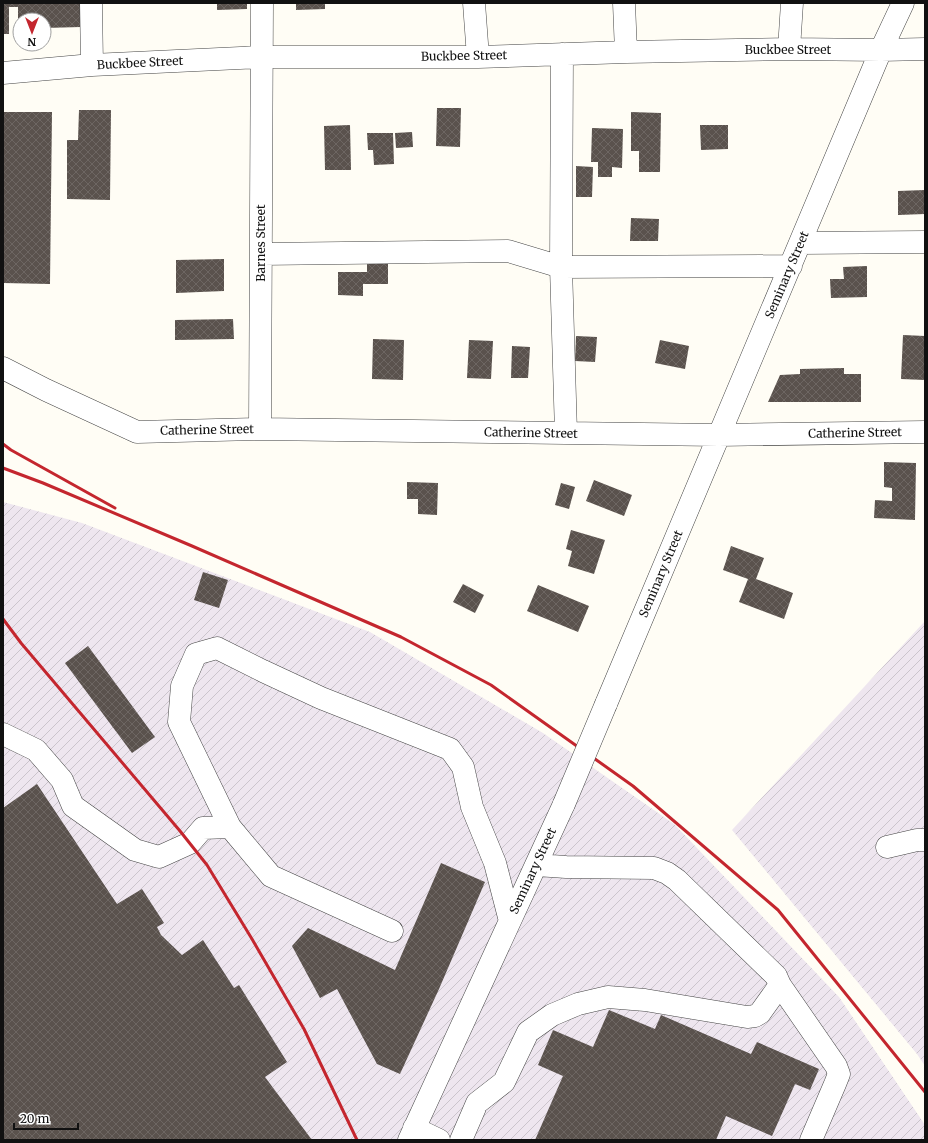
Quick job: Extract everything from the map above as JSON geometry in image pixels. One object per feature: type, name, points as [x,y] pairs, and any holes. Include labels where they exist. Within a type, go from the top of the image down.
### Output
[{"type":"street","points":[[91,3],[92,65]]},
{"type":"street","name":"Barnes Street","points":[[260,429],[262,3]]},
{"type":"street","points":[[474,3],[478,57]]},
{"type":"street","points":[[624,3],[626,52]]},
{"type":"street","points":[[789,49],[792,3]]},
{"type":"street","name":"Seminary Street","points":[[411,1134],[564,804],[881,50],[903,3]]},
{"type":"street","name":"Buckbee Street","points":[[3,73],[92,65],[261,57],[478,57],[789,49],[925,49]]},
{"type":"street","points":[[562,54],[561,267],[566,433]]},
{"type":"street","points":[[800,243],[925,242]]},
{"type":"street","points":[[261,254],[508,251],[561,267],[790,266]]},
{"type":"street","name":"Catherine Street","points":[[3,368],[46,390],[137,432],[260,429],[719,435],[925,432]]},
{"type":"street","points":[[392,931],[271,876],[230,827],[179,722],[182,686],[196,654],[217,648],[321,698],[450,749],[463,767],[472,807],[495,863],[510,921]]},
{"type":"street","points":[[3,734],[36,750],[62,780],[72,806],[136,850],[159,857],[190,843],[203,828],[230,827]]},
{"type":"street","points":[[886,847],[918,840],[925,840]]},
{"type":"street","points":[[536,865],[566,867],[654,868],[668,873],[776,976],[780,985],[836,1066],[838,1074],[811,1140]]},
{"type":"street","points":[[461,1140],[476,1103],[504,1082],[528,1032],[552,1015],[578,1004],[608,997],[645,1000],[747,1017],[755,1016],[760,1014],[780,985]]},
{"type":"street","points":[[411,1134],[439,1140]]},
{"type":"shaded area","points":[[3,502],[82,523],[370,632],[543,733],[674,824],[839,997],[925,1125],[925,1140],[3,1140]]},
{"type":"shaded area","points":[[925,621],[925,1066],[917,1054],[732,830]]},
{"type":"building","points":[[3,3],[81,3],[81,27],[52,28],[52,12],[18,12],[18,7],[9,7],[9,34],[3,34]]},
{"type":"building","points":[[217,3],[247,3],[247,9],[217,10]]},
{"type":"building","points":[[296,3],[325,3],[325,9],[296,10]]},
{"type":"building","points":[[437,108],[461,108],[460,147],[436,146]]},
{"type":"building","points":[[79,110],[111,110],[110,200],[67,199],[67,140],[78,140]]},
{"type":"building","points":[[3,112],[52,112],[50,284],[3,283]]},
{"type":"building","points":[[631,112],[661,113],[660,172],[639,172],[639,151],[631,151]]},
{"type":"building","points":[[350,125],[351,170],[325,170],[324,126]]},
{"type":"building","points":[[700,125],[728,125],[728,149],[701,150]]},
{"type":"building","points":[[592,128],[623,129],[622,168],[612,167],[612,177],[598,177],[598,162],[591,162]]},
{"type":"building","points":[[412,132],[413,147],[396,148],[395,133]]},
{"type":"building","points":[[367,133],[393,133],[394,164],[374,165],[373,150],[368,150]]},
{"type":"building","points":[[576,166],[593,167],[592,197],[576,197]]},
{"type":"building","points":[[925,190],[925,214],[898,215],[898,191]]},
{"type":"building","points":[[631,218],[659,219],[658,241],[630,241]]},
{"type":"building","points":[[224,259],[224,291],[176,293],[176,260]]},
{"type":"building","points":[[367,259],[388,259],[388,284],[363,284],[363,296],[338,295],[338,272],[367,272]]},
{"type":"building","points":[[867,266],[867,297],[831,298],[830,279],[844,279],[843,267]]},
{"type":"building","points":[[233,319],[234,339],[175,340],[175,320]]},
{"type":"building","points":[[903,335],[925,336],[925,380],[901,379]]},
{"type":"building","points":[[576,336],[597,337],[595,362],[575,361]]},
{"type":"building","points":[[373,339],[404,340],[403,380],[372,379]]},
{"type":"building","points":[[469,340],[493,341],[491,379],[467,378]]},
{"type":"building","points":[[660,340],[689,346],[685,369],[655,363]]},
{"type":"building","points":[[512,346],[530,347],[528,378],[511,378]]},
{"type":"building","points":[[844,368],[844,374],[861,374],[861,402],[768,402],[780,375],[800,374],[800,369]]},
{"type":"building","points":[[884,462],[916,463],[915,520],[874,518],[875,500],[892,501],[892,488],[884,487]]},
{"type":"building","points":[[594,480],[632,495],[624,516],[586,501]]},
{"type":"building","points":[[407,482],[438,483],[437,515],[418,514],[418,499],[407,499]]},
{"type":"building","points":[[561,483],[575,487],[569,509],[555,505]]},
{"type":"building","points":[[571,530],[605,540],[594,574],[568,566],[572,551],[566,549]]},
{"type":"building","points":[[731,546],[764,558],[756,579],[793,593],[784,619],[739,602],[748,579],[723,570]]},
{"type":"building","points":[[203,572],[228,580],[219,608],[194,600]]},
{"type":"building","points":[[463,584],[484,595],[475,613],[453,602]]},
{"type":"building","points":[[538,585],[589,606],[578,632],[527,611]]},
{"type":"building","points":[[88,646],[155,737],[132,753],[65,663]]},
{"type":"building","points":[[37,784],[117,904],[142,889],[164,923],[157,927],[161,935],[182,955],[203,940],[234,988],[239,985],[287,1062],[265,1077],[312,1140],[3,1140],[3,808]]},
{"type":"building","points":[[441,863],[485,882],[439,989],[400,1074],[377,1064],[337,989],[320,998],[292,946],[308,928],[395,970]]},
{"type":"building","points":[[609,1010],[655,1029],[661,1015],[751,1054],[757,1042],[819,1069],[810,1090],[795,1084],[772,1136],[726,1116],[716,1140],[535,1140],[563,1076],[538,1065],[553,1030],[593,1047]]},
{"type":"railway","points":[[3,444],[11,450],[115,508]]},
{"type":"railway","points":[[3,468],[43,483],[192,546],[401,637],[491,685],[633,786],[778,910],[925,1092]]},
{"type":"railway","points":[[3,619],[21,643],[207,865],[304,1029],[357,1140]]}]
